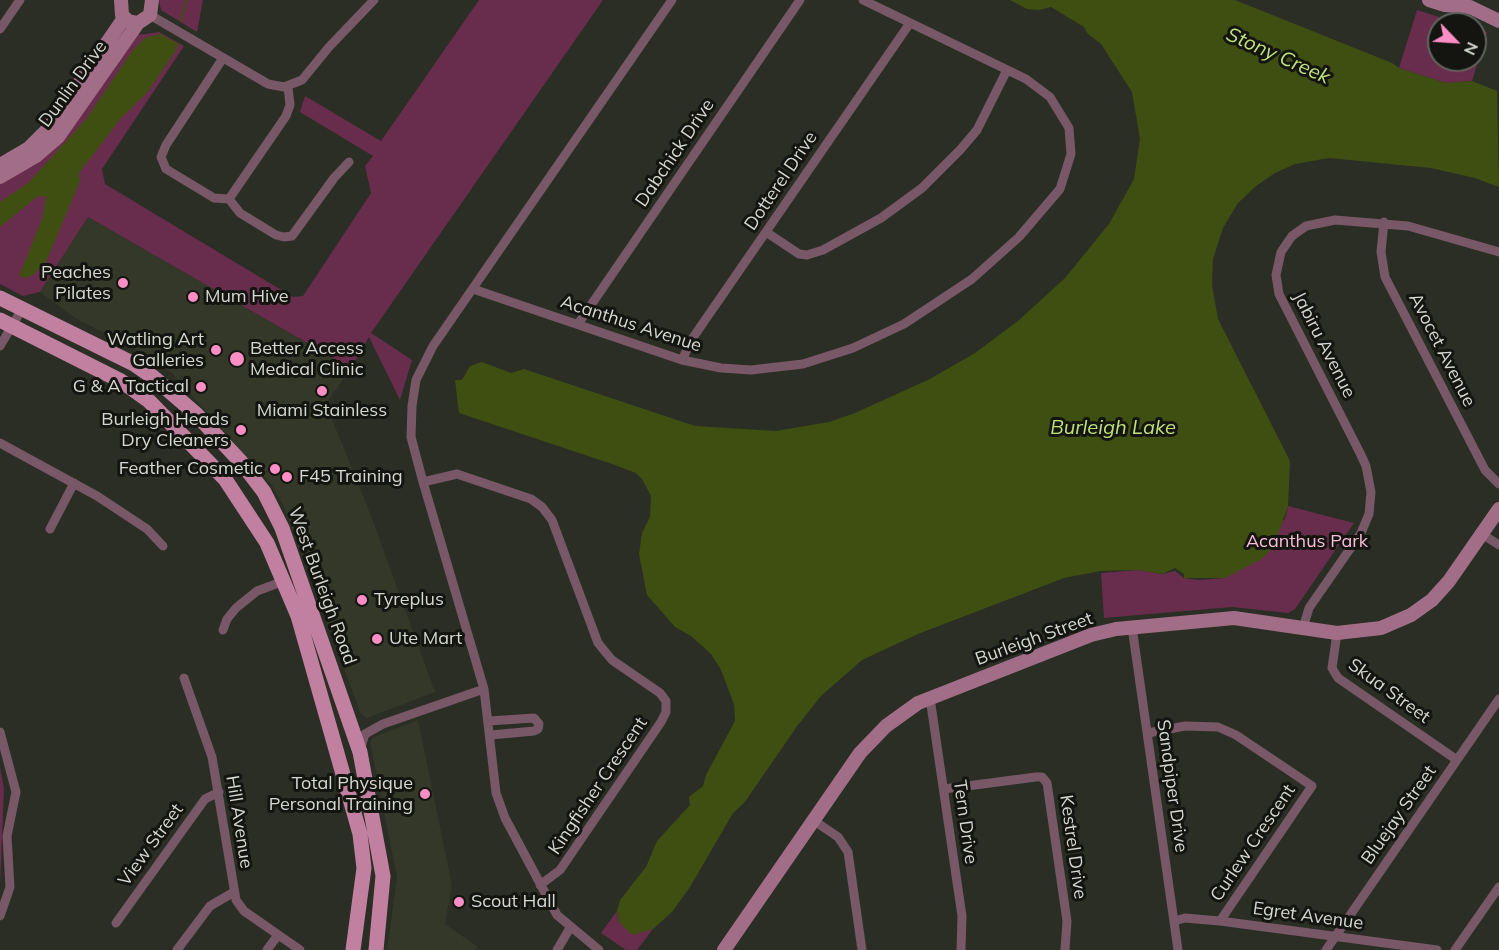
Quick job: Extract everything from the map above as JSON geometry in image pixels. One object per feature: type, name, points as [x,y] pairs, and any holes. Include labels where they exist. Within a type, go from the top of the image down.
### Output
[{"type":"main road","name":"West Burleigh Road","points":[[0,298],[134,364],[153,377],[196,414],[241,462],[264,492],[282,528],[360,752],[383,876],[376,950]]},
{"type":"main road","name":"West Burleigh Road","points":[[6,323],[134,389],[169,418],[218,471],[246,507],[285,581],[298,616],[360,834],[364,868],[353,950]]},
{"type":"street","points":[[0,29],[20,0]]},
{"type":"street","points":[[152,0],[156,18]]},
{"type":"street","points":[[118,1],[120,11],[131,21],[156,18],[268,84],[288,87],[298,83],[306,76],[329,47],[374,0]]},
{"type":"street","points":[[599,950],[557,915],[505,818],[496,793],[484,689],[411,437],[412,406],[416,380],[429,353],[672,0]]},
{"type":"street","name":"Dabchick Drive","points":[[578,324],[800,0]]},
{"type":"street","name":"Acanthus Avenue","points":[[473,289],[682,360],[721,368],[751,370],[782,368],[815,361],[853,348],[904,324],[950,295],[992,263],[1053,198],[1065,179],[1071,154],[1069,128],[1058,106],[1042,89],[863,0]]},
{"type":"street","points":[[1429,0],[1445,5],[1471,4],[1499,21]]},
{"type":"street","name":"Dunlin Drive","points":[[0,165],[29,148],[48,129],[131,21]]},
{"type":"street","name":"Dunlin Drive","points":[[0,177],[36,156],[58,137],[131,21]]},
{"type":"street","name":"Dotterel Drive","points":[[682,360],[692,339],[910,22]]},
{"type":"street","points":[[224,58],[166,145],[161,161],[166,169],[211,196],[229,199],[237,211],[280,237],[292,236],[335,176],[349,162]]},
{"type":"street","points":[[766,232],[799,254],[814,254],[881,218],[922,189],[960,150],[977,130],[1007,70]]},
{"type":"street","points":[[229,199],[289,111],[288,87]]},
{"type":"street","name":"Jabiru Avenue","points":[[1303,627],[1309,608],[1360,533],[1369,513],[1371,492],[1366,466],[1360,453],[1279,294],[1276,266],[1281,252],[1292,236],[1315,222],[1335,220],[1384,222],[1408,226],[1499,252]]},
{"type":"street","name":"Avocet Avenue","points":[[1384,222],[1381,252],[1385,277],[1485,470],[1499,484]]},
{"type":"street","points":[[0,346],[6,323],[22,309]]},
{"type":"street","points":[[0,443],[74,483],[147,529],[163,546]]},
{"type":"street","name":"Kingfisher Crescent","points":[[423,482],[457,474],[531,499],[542,507],[552,520],[591,628],[602,648],[612,660],[660,693],[666,701],[666,712],[661,722],[560,870],[540,885]]},
{"type":"street","points":[[50,529],[74,483]]},
{"type":"street","name":"Burleigh Street","points":[[724,950],[870,740],[896,718],[930,698],[1090,635],[1132,627],[1234,618],[1337,633],[1381,628],[1423,607],[1449,581],[1499,509]]},
{"type":"street","points":[[1482,534],[1499,545]]},
{"type":"street","points":[[223,630],[227,619],[236,608],[257,591],[285,581]]},
{"type":"street","name":"Sandpiper Drive","points":[[1132,627],[1178,950]]},
{"type":"street","name":"Skua Street","points":[[1337,633],[1332,668],[1338,678],[1456,760]]},
{"type":"street","name":"Hill Avenue","points":[[177,950],[210,906],[234,892],[212,757],[184,678]]},
{"type":"street","points":[[360,752],[365,734],[383,724],[484,689]]},
{"type":"street","name":"Tern Drive","points":[[930,698],[962,916],[961,950]]},
{"type":"street","name":"Bluejay Street","points":[[1326,950],[1499,699]]},
{"type":"street","points":[[347,712],[361,725],[383,724]]},
{"type":"street","points":[[489,721],[534,718],[539,724],[538,729],[534,731],[491,735]]},
{"type":"street","name":"Curlew Crescent","points":[[1148,733],[1185,726],[1218,727],[1236,735],[1312,786],[1220,921]]},
{"type":"street","points":[[0,732],[15,786],[14,805],[7,837],[10,887],[0,916]]},
{"type":"street","name":"Kestrel Drive","points":[[944,789],[1036,777],[1042,777],[1047,783],[1067,921],[1065,950]]},
{"type":"street","name":"View Street","points":[[116,923],[205,799],[219,792]]},
{"type":"street","points":[[813,820],[838,837],[848,852],[862,950]]},
{"type":"street","points":[[1455,950],[1499,887]]},
{"type":"street","points":[[234,892],[244,911],[300,950]]},
{"type":"street","name":"Egret Avenue","points":[[1174,921],[1185,918],[1220,921],[1437,950]]},
{"type":"street","points":[[556,950],[570,928]]},
{"type":"street","points":[[267,950],[278,935]]},
{"type":"street","points":[[282,950],[288,941]]},
{"type":"shaded area","points":[[88,217],[351,368],[326,404],[370,513],[435,692],[367,718],[361,714],[284,507],[271,484],[172,373],[146,354],[75,318],[40,292]]},
{"type":"shaded area","points":[[418,720],[452,885],[445,924],[478,947],[475,950],[387,950],[397,877],[370,742],[374,737]]},
{"type":"green space","points":[[159,0],[203,0],[197,32],[161,10]]},
{"type":"green space","points":[[479,0],[603,0],[371,333],[412,360],[400,400],[369,337],[351,368],[88,217],[40,292],[23,296],[0,284],[0,180],[137,35],[159,32],[184,46],[102,169],[105,184],[293,297],[303,296],[371,193],[365,166],[373,156],[300,112],[305,96],[381,141]]},
{"type":"green space","points":[[1417,10],[1427,13],[1427,72],[1475,72],[1472,81],[1446,83],[1399,68]]},
{"type":"green space","name":"Acanthus Park","points":[[1288,506],[1354,523],[1295,609],[1288,613],[1232,607],[1104,618],[1101,573],[1138,570],[1162,574],[1175,571],[1184,578],[1198,580],[1225,578],[1285,519]]},
{"type":"green space","points":[[0,768],[4,788],[0,885]]},
{"type":"green space","points":[[617,911],[619,922],[644,931],[653,929],[637,950],[626,950],[601,933]]},
{"type":"water","name":"Burleigh Lake","points":[[1010,0],[1235,0],[1392,63],[1399,68],[1446,83],[1472,81],[1497,91],[1499,187],[1475,178],[1431,168],[1329,158],[1295,164],[1275,173],[1256,186],[1238,203],[1223,228],[1213,259],[1212,285],[1218,319],[1290,461],[1288,506],[1274,546],[1260,560],[1225,578],[1184,578],[1184,574],[1175,568],[1162,574],[1138,570],[1100,571],[1064,578],[918,634],[862,660],[821,696],[798,725],[744,803],[733,813],[690,887],[672,912],[653,929],[632,935],[619,922],[617,911],[620,900],[646,867],[657,841],[690,805],[689,797],[703,786],[706,775],[735,721],[734,704],[721,670],[711,654],[691,636],[675,627],[647,595],[639,554],[642,533],[650,517],[651,496],[642,479],[636,473],[615,465],[459,413],[455,380],[462,380],[470,366],[482,362],[511,373],[524,369],[695,426],[776,431],[829,422],[855,413],[930,379],[975,353],[1018,321],[1065,278],[1109,224],[1134,179],[1140,139],[1132,92],[1101,44],[1088,34],[1084,27],[1051,7],[1039,10],[1027,9]]},
{"type":"water","points":[[160,34],[179,44],[175,52],[146,94],[121,118],[79,173],[80,181],[46,262],[33,275],[26,278],[19,276],[42,219],[46,197],[38,196],[0,227],[0,202],[28,183],[86,119],[133,50],[145,38]]},
{"type":"waterway","points":[[181,21],[186,0]]},
{"type":"place","name":"Peaches Pilates","points":[[123,283]]},
{"type":"place","name":"Mum Hive","points":[[193,297]]},
{"type":"place","name":"Watling Art Galleries","points":[[216,350]]},
{"type":"place","name":"Better Access Medical Clinic","points":[[237,359]]},
{"type":"place","name":"G & A Tactical","points":[[201,387]]},
{"type":"place","name":"Miami Stainless","points":[[322,391]]},
{"type":"place","name":"Burleigh Heads Dry Cleaners","points":[[241,430]]},
{"type":"place","name":"Feather Cosmetic","points":[[275,469]]},
{"type":"place","name":"F45 Training","points":[[287,477]]},
{"type":"place","name":"Tyreplus","points":[[362,600]]},
{"type":"place","name":"Ute Mart","points":[[377,639]]},
{"type":"place","name":"Total Physique Personal Training","points":[[425,794]]},
{"type":"place","name":"Scout Hall","points":[[459,902]]},
{"type":"water label","name":"Stony Creek","points":[[1278,56]]}]
